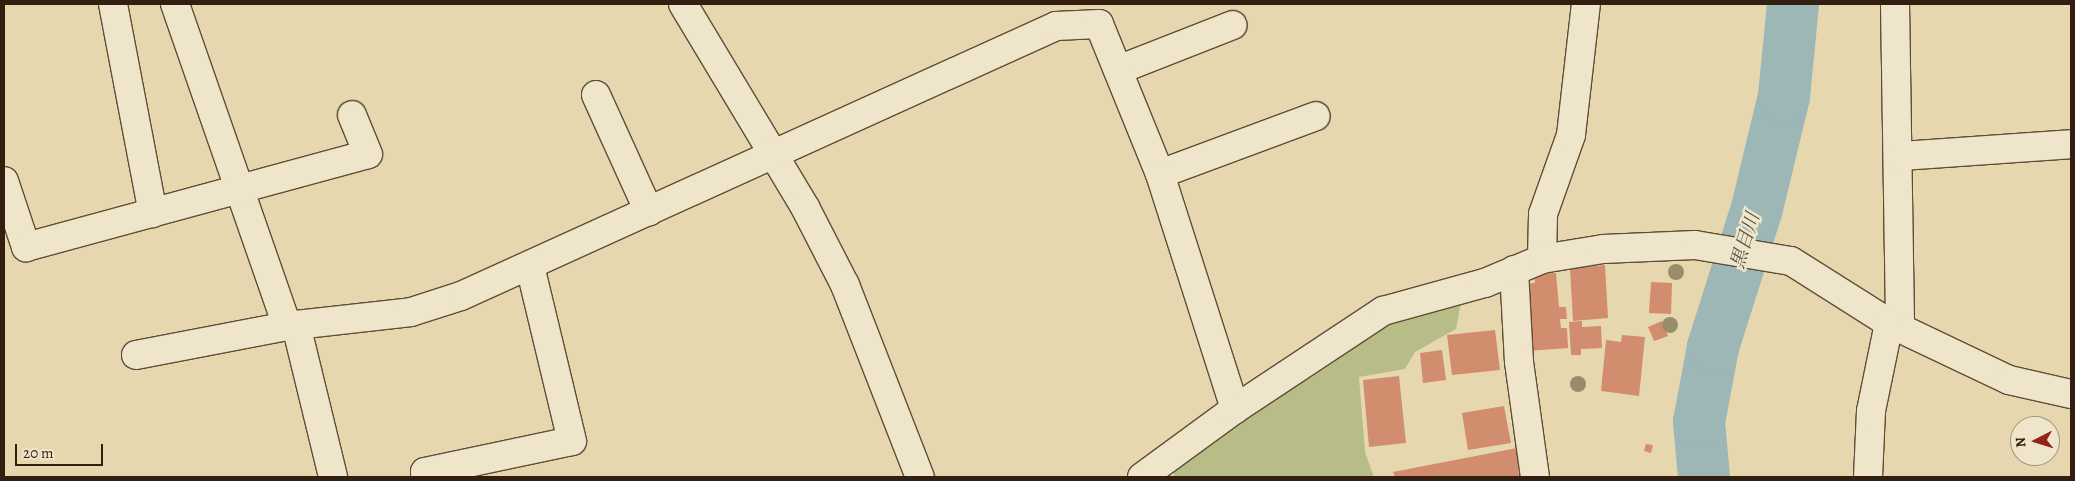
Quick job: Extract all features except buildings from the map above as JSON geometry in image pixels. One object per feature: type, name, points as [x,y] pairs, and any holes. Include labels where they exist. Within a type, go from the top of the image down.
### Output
[{"type":"street","points":[[113,4],[153,213]]},
{"type":"street","points":[[175,4],[240,189],[292,325],[333,477]]},
{"type":"street","points":[[683,4],[773,155],[845,285],[920,477]]},
{"type":"street","points":[[1542,259],[1543,214],[1571,135],[1586,4]]},
{"type":"street","points":[[1868,477],[1871,411],[1895,326],[1901,156],[1895,4]]},
{"type":"street","points":[[136,355],[292,325],[411,312],[530,266],[773,155],[1052,15],[1099,24],[1160,174],[1235,409]]},
{"type":"street","points":[[1118,70],[1234,25]]},
{"type":"street","points":[[596,95],[649,212]]},
{"type":"street","points":[[4,181],[26,247],[368,154],[352,115]]},
{"type":"street","points":[[1160,174],[1316,116]]},
{"type":"street","points":[[1901,156],[2071,144]]},
{"type":"street","points":[[1142,477],[1165,468],[1235,409],[1383,312],[1514,270],[1542,259],[1603,248],[1704,246],[1766,255],[1791,261],[1895,326],[2009,380],[2071,394]]},
{"type":"street","points":[[426,477],[425,472],[572,441],[530,266]]},
{"type":"street","points":[[1514,270],[1519,362],[1534,477]]},
{"type":"green space","points":[[1462,297],[1456,329],[1415,352],[1405,369],[1359,377],[1365,452],[1374,477],[1174,477],[1174,461],[1324,369],[1388,321]]},
{"type":"waterway","name":"黒目川","points":[[1704,477],[1699,422],[1713,347],[1757,208],[1784,96],[1793,4]]}]
